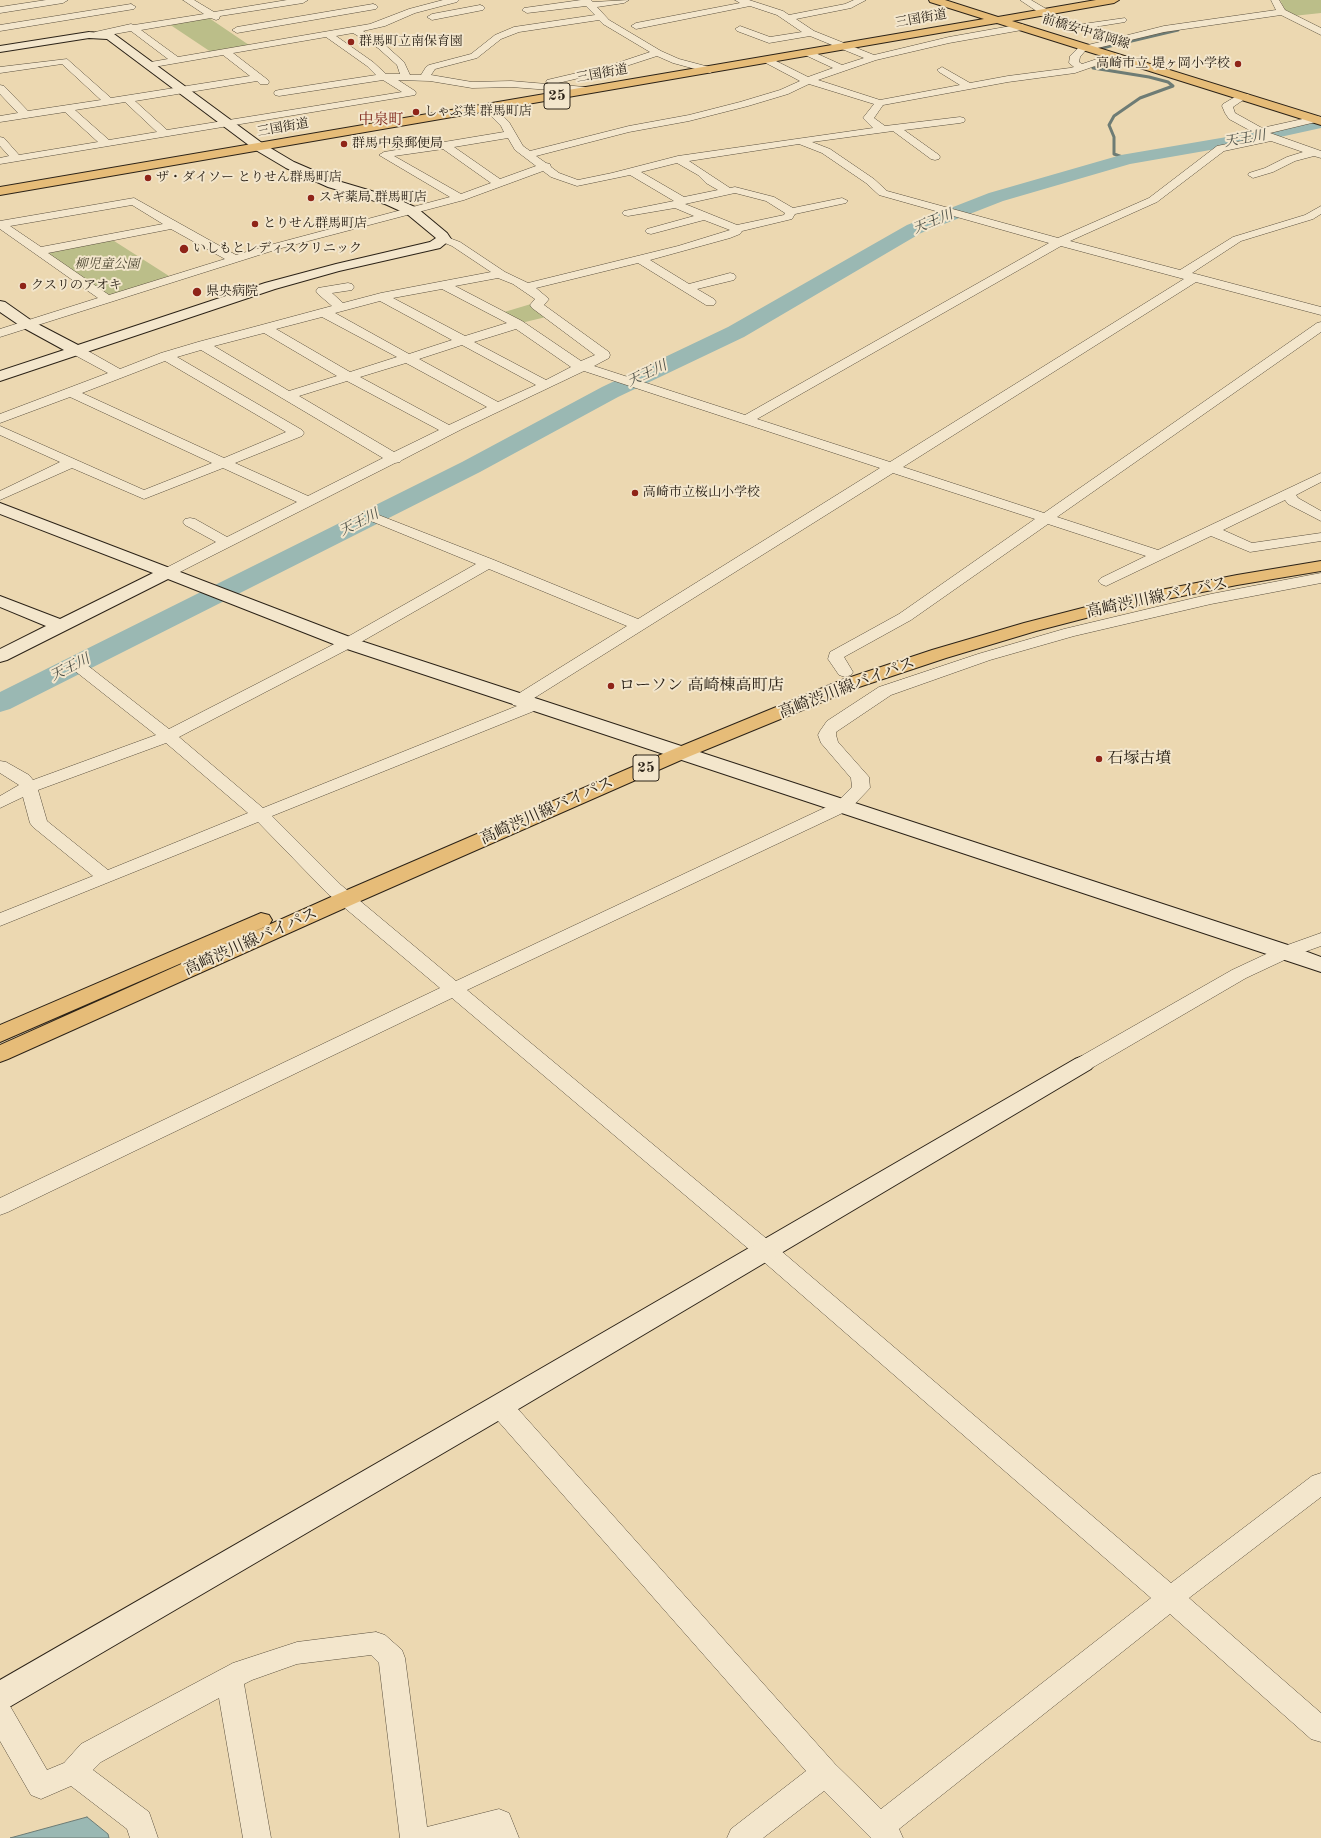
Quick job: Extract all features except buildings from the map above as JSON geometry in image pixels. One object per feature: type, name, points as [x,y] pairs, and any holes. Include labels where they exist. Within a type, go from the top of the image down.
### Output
[{"type":"main road","name":"前橋安中富岡線","points":[[934,0],[1317,118]]},
{"type":"main road","name":"三国街道","points":[[0,191],[1114,0]]},
{"type":"main road","name":"高崎渋川線バイパス","points":[[0,1054],[341,894],[660,747],[845,672],[933,642],[1020,616],[1121,590],[1222,570],[1321,554]]},
{"type":"main road","name":"高崎渋川線バイパス","points":[[0,1034],[849,684],[939,654],[1030,627],[1132,601],[1237,580],[1321,566]]},
{"type":"street","points":[[0,10],[63,0]]},
{"type":"street","points":[[120,0],[155,24]]},
{"type":"street","points":[[188,0],[231,26],[260,46]]},
{"type":"street","points":[[0,49],[212,15],[269,2],[303,0]]},
{"type":"street","points":[[148,65],[355,30],[382,24],[412,11],[454,0]]},
{"type":"street","points":[[512,22],[624,0]]},
{"type":"street","points":[[788,18],[848,6],[861,0]]},
{"type":"street","points":[[1025,0],[1043,12],[1082,27],[1121,38]]},
{"type":"street","points":[[1274,0],[1282,12],[1321,32]]},
{"type":"street","points":[[353,2],[379,10],[396,18]]},
{"type":"street","points":[[636,26],[744,2],[770,9],[811,32],[873,58]]},
{"type":"street","points":[[425,78],[429,69],[432,67],[474,56],[498,37],[517,29],[592,7]]},
{"type":"street","points":[[528,10],[592,7],[606,22],[658,53],[676,61],[710,70]]},
{"type":"street","points":[[412,11],[426,18],[480,8]]},
{"type":"street","points":[[231,26],[379,10]]},
{"type":"street","points":[[0,28],[137,11]]},
{"type":"street","points":[[1080,67],[1074,63],[1075,56],[1082,49],[1121,38],[1190,24],[1282,12]]},
{"type":"street","points":[[1082,27],[1122,20]]},
{"type":"street","points":[[530,154],[628,129],[689,118],[744,104],[784,92],[811,80],[873,58],[949,40],[1022,27]]},
{"type":"street","points":[[131,28],[176,60]]},
{"type":"street","points":[[740,29],[769,40],[811,32]]},
{"type":"street","points":[[355,30],[380,46],[402,64],[406,78]]},
{"type":"street","points":[[98,34],[110,36],[258,146],[300,170],[333,184],[390,201],[412,211],[444,239],[471,253],[499,272],[499,274]]},
{"type":"street","points":[[0,161],[411,93],[385,77],[370,64],[329,35]]},
{"type":"street","points":[[225,52],[302,111]]},
{"type":"street","points":[[542,86],[556,80],[614,67],[658,53]]},
{"type":"street","points":[[808,53],[842,69]]},
{"type":"street","points":[[767,60],[801,78],[880,103],[968,86],[1064,72],[1115,56]]},
{"type":"street","points":[[0,70],[64,61],[109,102]]},
{"type":"street","points":[[942,70],[968,86]]},
{"type":"street","points":[[279,93],[385,77],[425,78],[472,86],[510,84],[590,90]]},
{"type":"street","points":[[0,119],[259,78]]},
{"type":"street","points":[[0,88],[26,115]]},
{"type":"street","points":[[1244,96],[1227,106],[1233,117],[1272,138],[1318,154]]},
{"type":"street","points":[[127,99],[164,134]]},
{"type":"street","points":[[880,103],[868,118],[883,130]]},
{"type":"street","points":[[488,107],[505,124],[519,148],[530,154],[555,175],[576,183],[613,176],[678,159],[801,141],[822,136],[960,120]]},
{"type":"street","points":[[68,108],[106,143]]},
{"type":"street","points":[[1260,132],[1317,118]]},
{"type":"street","points":[[895,128],[935,157]]},
{"type":"street","points":[[460,198],[384,155],[512,134]]},
{"type":"street","points":[[746,420],[1059,242],[1153,200],[1221,148],[1272,138]]},
{"type":"street","points":[[0,140],[17,158]]},
{"type":"street","points":[[801,141],[826,151],[870,181],[883,193],[1059,242],[1321,311]]},
{"type":"street","points":[[446,145],[500,184]]},
{"type":"street","points":[[1253,175],[1269,170],[1291,159],[1318,154]]},
{"type":"street","points":[[678,159],[702,173],[710,181],[727,191]]},
{"type":"street","points":[[0,333],[234,259],[460,198],[546,166]]},
{"type":"street","points":[[632,171],[679,202],[736,229],[788,217],[791,212],[842,201]]},
{"type":"street","points":[[628,213],[727,191],[740,191],[770,200],[780,204],[791,212]]},
{"type":"street","points":[[107,299],[0,224],[134,201],[172,225],[234,259]]},
{"type":"street","points":[[0,920],[261,815],[526,703],[638,625],[891,467],[1189,276],[1237,239],[1309,217],[1321,208]]},
{"type":"street","points":[[651,231],[706,216]]},
{"type":"street","points":[[38,250],[172,225]]},
{"type":"street","points":[[526,287],[735,234],[736,229]]},
{"type":"street","points":[[0,376],[270,286],[336,268],[435,245],[444,239]]},
{"type":"street","points":[[639,259],[710,302]]},
{"type":"street","points":[[0,420],[166,356],[203,345],[381,297],[499,274],[513,279],[543,299],[536,305],[604,355],[546,385],[449,430],[395,459],[0,656]]},
{"type":"street","points":[[687,288],[730,277]]},
{"type":"street","points":[[444,285],[518,324],[576,364],[1158,555]]},
{"type":"street","points":[[340,307],[322,291],[348,287]]},
{"type":"street","points":[[381,297],[546,385]]},
{"type":"street","points":[[0,305],[27,324],[119,374]]},
{"type":"street","points":[[323,312],[497,407]]},
{"type":"street","points":[[289,395],[518,324]]},
{"type":"street","points":[[845,672],[836,659],[836,655],[905,618],[1321,326]]},
{"type":"street","points":[[265,328],[349,377],[449,430]]},
{"type":"street","points":[[203,345],[395,459]]},
{"type":"street","points":[[0,430],[144,495],[297,433],[166,356]]},
{"type":"street","points":[[72,393],[222,464],[308,502]]},
{"type":"street","points":[[0,496],[72,462]]},
{"type":"street","points":[[1106,581],[1321,477]]},
{"type":"street","points":[[1288,493],[1293,500],[1321,517]]},
{"type":"street","points":[[0,508],[348,643],[526,703],[1286,952],[1321,965]]},
{"type":"street","points":[[376,518],[638,625]]},
{"type":"street","points":[[190,522],[228,543]]},
{"type":"street","points":[[1211,530],[1250,548],[1321,537]]},
{"type":"street","points":[[0,803],[29,787],[168,736],[348,643],[489,563]]},
{"type":"street","points":[[0,1207],[454,989],[843,806],[861,788],[860,777],[830,743],[827,735],[828,731],[833,725],[885,691],[984,657],[1070,632],[1211,599],[1321,578]]},
{"type":"street","points":[[0,601],[61,626]]},
{"type":"street","points":[[82,668],[168,736],[261,815],[341,894],[765,1250],[1170,1598],[1321,1730]]},
{"type":"street","points":[[0,766],[23,779],[29,787],[38,823],[105,877]]},
{"type":"street","points":[[414,1838],[392,1658],[376,1643],[297,1653],[243,1671],[91,1754],[74,1772],[41,1786],[1,1701],[1083,1064],[1239,974],[1286,952],[1321,939]]},
{"type":"street","points":[[500,1406],[825,1773],[885,1832],[1170,1598],[1321,1483]]},
{"type":"street","points":[[229,1679],[257,1838]]},
{"type":"street","points":[[74,1772],[139,1821],[144,1838]]},
{"type":"street","points":[[740,1838],[825,1773]]},
{"type":"street","points":[[433,1838],[499,1822],[505,1838]]},
{"type":"green space","points":[[1280,0],[1321,0],[1321,13],[1293,16],[1285,10]]},
{"type":"green space","points":[[209,18],[249,45],[211,52],[169,24]]},
{"type":"green space","name":"柳児童公園","points":[[111,239],[169,276],[112,295],[105,295],[47,253],[52,250]]},
{"type":"green space","points":[[531,304],[546,317],[521,323],[501,313]]},
{"type":"water","points":[[87,1817],[108,1834],[109,1838],[10,1838]]},
{"type":"waterway","points":[[1102,48],[1178,30]]},
{"type":"waterway","points":[[1093,68],[1149,77],[1168,82],[1173,86],[1140,98],[1114,116],[1109,125],[1114,137],[1114,154],[1128,159]]},
{"type":"waterway","name":"天王川","points":[[0,703],[471,467],[610,392],[736,332],[914,229],[996,197],[1128,159],[1262,136],[1321,123]]},
{"type":"place","name":"群馬町立南保育園","points":[[351,42]]},
{"type":"place","name":"高崎市立 堤ヶ岡小学校","points":[[1238,64]]},
{"type":"place","name":"しゃぶ葉 群馬町店","points":[[416,112]]},
{"type":"place","name":"群馬中泉郵便局","points":[[344,144]]},
{"type":"place","name":"ザ・ダイソー とりせん群馬町店","points":[[148,178]]},
{"type":"place","name":"スギ薬局 群馬町店","points":[[311,198]]},
{"type":"place","name":"とりせん群馬町店","points":[[255,224]]},
{"type":"place","name":"いしもとレディスクリニック","points":[[184,249]]},
{"type":"place","name":"クスリのアオキ","points":[[23,286]]},
{"type":"place","name":"県央病院","points":[[197,292]]},
{"type":"place","name":"高崎市立桜山小学校","points":[[635,493]]},
{"type":"place","name":"ローソン 高崎棟高町店","points":[[611,686]]},
{"type":"place","name":"石塚古墳","points":[[1099,759]]},
{"type":"district","name":"中泉町","points":[[381,120]]}]
